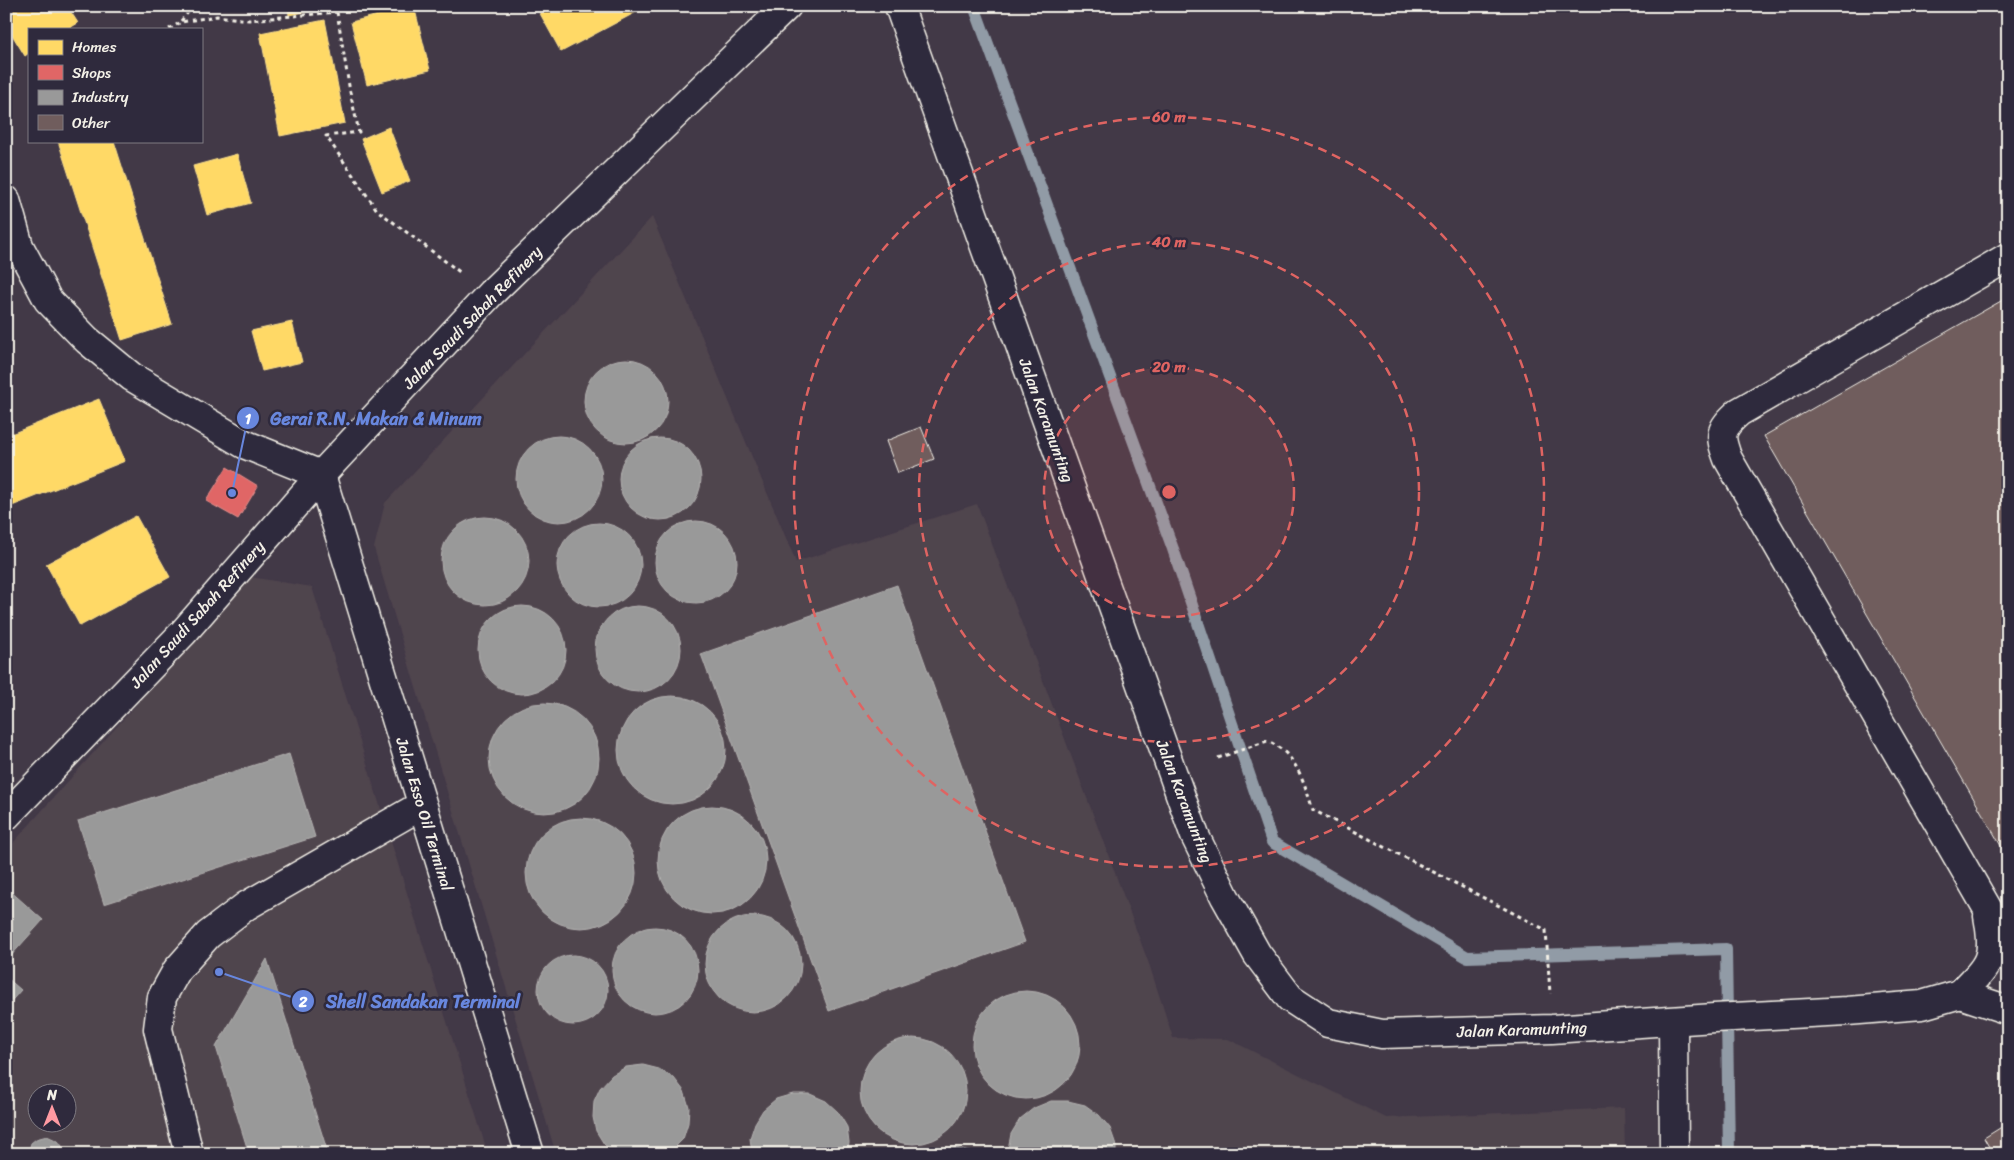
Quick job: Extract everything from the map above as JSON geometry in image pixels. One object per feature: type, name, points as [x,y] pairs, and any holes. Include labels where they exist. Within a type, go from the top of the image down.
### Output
[{"type":"street","name":"Jalan Saudi Sabah Refinery","points":[[6,816],[184,633],[321,475],[491,293],[787,6]]},
{"type":"street","name":"Jalan Karamunting","points":[[898,6],[1195,836],[1225,898],[1257,954],[1290,998],[1328,1022],[1382,1034],[1552,1029],[1714,1018],[1848,1012],[1922,1005],[1960,994]]},
{"type":"street","points":[[6,200],[19,246],[48,300],[86,340],[132,377],[244,444],[321,475]]},
{"type":"street","points":[[2008,256],[1739,412],[1726,423],[1721,440],[1728,459],[2008,944]]},
{"type":"street","name":"Jalan Esso Oil Terminal","points":[[321,475],[530,1154]]},
{"type":"street","points":[[189,1154],[158,1029],[162,997],[176,970],[208,936],[246,906],[422,805]]},
{"type":"street","points":[[1987,907],[1992,936],[1992,954],[1980,974],[1960,994],[2008,1010]]},
{"type":"street","points":[[1673,1022],[1674,1154]]},
{"type":"path","points":[[181,22],[193,6]]},
{"type":"path","points":[[171,28],[181,22],[217,16],[249,20],[337,12],[367,6]]},
{"type":"path","points":[[337,12],[350,92],[359,132],[326,136],[377,210],[439,258],[491,293]]},
{"type":"path","points":[[1218,758],[1267,741],[1274,744],[1294,763],[1305,782],[1313,810],[1546,930],[1549,989]]},
{"type":"shaded area","points":[[652,217],[796,562],[977,504],[1149,964],[1173,1038],[1228,1039],[1386,1118],[1624,1108],[1625,1154],[556,1154],[374,548],[385,503]]},
{"type":"shaded area","points":[[250,577],[312,587],[488,1154],[6,1154],[6,851]]},
{"type":"building: Homes","points":[[6,6],[67,6],[78,23],[70,28],[28,28],[28,54],[25,56],[6,25]]},
{"type":"building: Homes","points":[[288,6],[334,6],[289,15]]},
{"type":"building: Homes","points":[[414,6],[430,70],[367,85],[351,22]]},
{"type":"building: Homes","points":[[540,6],[640,6],[642,9],[561,52],[537,8]]},
{"type":"building: Homes","points":[[325,20],[345,123],[280,136],[260,33]]},
{"type":"building: Homes","points":[[389,127],[410,181],[382,192],[361,139]]},
{"type":"building: Homes","points":[[58,142],[114,142],[172,324],[122,340]]},
{"type":"building: Homes","points":[[237,154],[251,203],[207,215],[193,166]]},
{"type":"building: Homes","points":[[292,322],[302,362],[262,371],[251,331]]},
{"type":"building: Homes","points":[[99,399],[125,461],[12,506],[6,492],[6,436]]},
{"type":"building: Homes","points":[[136,516],[170,577],[80,626],[46,564]]},
{"type":"building: Shops","points":[[227,467],[258,486],[238,519],[206,501]]},
{"type":"building: Industry","points":[[626,359],[642,362],[656,371],[665,385],[668,401],[665,417],[656,431],[642,440],[626,443],[610,440],[596,431],[587,417],[584,401],[587,385],[596,371],[610,362]]},
{"type":"building: Industry","points":[[559,436],[575,439],[583,443],[595,455],[599,463],[602,479],[599,495],[595,503],[583,515],[575,519],[559,522],[543,519],[535,515],[523,503],[519,495],[516,479],[519,463],[523,455],[535,443],[543,439]]},
{"type":"building: Industry","points":[[660,438],[676,441],[689,450],[698,463],[701,479],[698,495],[689,508],[676,517],[660,520],[644,517],[631,508],[622,495],[619,479],[622,463],[631,450],[644,441]]},
{"type":"building: Industry","points":[[485,517],[502,521],[516,530],[525,544],[529,561],[525,578],[516,592],[502,601],[485,605],[468,601],[454,592],[445,578],[441,561],[445,544],[454,530],[468,521]]},
{"type":"building: Industry","points":[[688,521],[704,521],[719,528],[730,539],[737,554],[734,578],[725,591],[704,603],[688,603],[673,596],[662,585],[655,570],[655,554],[662,539],[673,528]]},
{"type":"building: Industry","points":[[599,523],[615,526],[629,535],[638,549],[641,565],[638,581],[629,595],[615,604],[599,607],[583,604],[569,595],[560,581],[557,565],[560,549],[569,535],[583,526]]},
{"type":"building: Industry","points":[[897,585],[1025,942],[829,1011],[701,654]]},
{"type":"building: Industry","points":[[522,606],[539,610],[553,619],[562,633],[566,650],[562,667],[553,681],[539,690],[522,694],[505,690],[491,681],[482,667],[478,650],[482,633],[491,619],[505,610]]},
{"type":"building: Industry","points":[[638,606],[654,610],[668,619],[677,633],[681,649],[677,665],[668,679],[654,688],[638,692],[622,688],[608,679],[599,665],[595,649],[599,633],[608,619],[622,610]]},
{"type":"building: Industry","points":[[672,696],[693,700],[711,711],[722,729],[726,750],[722,771],[711,789],[693,800],[672,804],[651,800],[633,789],[622,771],[618,750],[622,729],[633,711],[651,700]]},
{"type":"building: Industry","points":[[544,703],[565,707],[583,719],[595,737],[599,758],[595,779],[583,797],[565,809],[544,813],[523,809],[505,797],[493,779],[489,758],[493,737],[505,719],[523,707]]},
{"type":"building: Industry","points":[[289,754],[315,837],[104,904],[78,821]]},
{"type":"building: Industry","points":[[712,806],[732,811],[750,822],[761,840],[766,860],[761,880],[750,898],[732,909],[712,914],[692,909],[674,898],[663,880],[658,860],[663,840],[674,822],[692,811]]},
{"type":"building: Industry","points":[[581,818],[592,819],[602,823],[620,834],[631,852],[635,862],[635,884],[631,894],[620,912],[602,923],[592,927],[581,928],[570,927],[560,923],[542,912],[531,894],[527,884],[526,873],[527,862],[531,852],[542,834],[560,823],[570,819]]},
{"type":"building: Industry","points":[[8,889],[43,920],[9,958],[6,955],[6,891]]},
{"type":"building: Industry","points":[[753,916],[771,920],[787,930],[797,946],[801,964],[797,982],[787,998],[771,1008],[753,1012],[735,1008],[719,998],[709,982],[705,964],[709,946],[719,930],[735,920]]},
{"type":"building: Industry","points":[[655,927],[671,931],[685,940],[694,954],[698,970],[694,986],[685,1000],[671,1009],[655,1013],[639,1009],[625,1000],[616,986],[612,970],[616,954],[625,940],[639,931]]},
{"type":"building: Industry","points":[[573,955],[586,958],[598,965],[605,977],[608,990],[605,1003],[598,1015],[586,1022],[573,1025],[560,1022],[548,1015],[541,1003],[538,990],[541,977],[548,965],[560,958]]},
{"type":"building: Industry","points":[[267,959],[327,1150],[324,1154],[249,1154],[216,1047]]},
{"type":"building: Industry","points":[[6,977],[21,990],[6,1007]]},
{"type":"building: Industry","points":[[1026,991],[1047,995],[1064,1007],[1076,1024],[1080,1045],[1076,1066],[1064,1083],[1047,1095],[1026,1099],[1005,1095],[988,1083],[976,1066],[972,1045],[976,1024],[988,1007],[1005,995]]},
{"type":"building: Industry","points":[[913,1038],[933,1042],[951,1053],[962,1071],[966,1091],[962,1111],[951,1129],[933,1140],[913,1144],[893,1140],[875,1129],[864,1111],[860,1091],[864,1071],[875,1053],[893,1042]]},
{"type":"building: Industry","points":[[643,1065],[659,1069],[674,1078],[684,1091],[689,1107],[688,1123],[683,1139],[666,1154],[614,1154],[604,1144],[596,1131],[593,1117],[594,1101],[600,1088],[612,1075],[626,1067]]},
{"type":"building: Industry","points":[[793,1094],[810,1094],[826,1101],[838,1112],[847,1127],[849,1143],[847,1154],[752,1154],[750,1138],[755,1123],[763,1110],[776,1099]]},
{"type":"building: Industry","points":[[1051,1101],[1068,1101],[1085,1105],[1099,1115],[1110,1128],[1116,1145],[1116,1154],[1007,1154],[1011,1134],[1020,1119],[1034,1108]]},
{"type":"building: Industry","points":[[47,1136],[58,1141],[62,1146],[64,1154],[28,1154],[31,1143],[36,1139]]},
{"type":"building: Industry","points":[[956,1148],[976,1154],[928,1154],[937,1149]]},
{"type":"building: Other","points":[[2008,297],[2008,858],[1764,436]]},
{"type":"building: Other","points":[[921,427],[934,459],[898,473],[886,441]]},
{"type":"building: Other","points":[[2008,1123],[2008,1154],[1993,1154],[1984,1138]]},
{"type":"waterway","points":[[974,6],[1173,549],[1272,842],[1467,957],[1726,949],[1729,1154]]},
{"type":"place","name":"Gerai R.N. Makan & Minum","points":[[232,493]]},
{"type":"place","name":"Shell Sandakan Terminal","points":[[219,972]]}]
